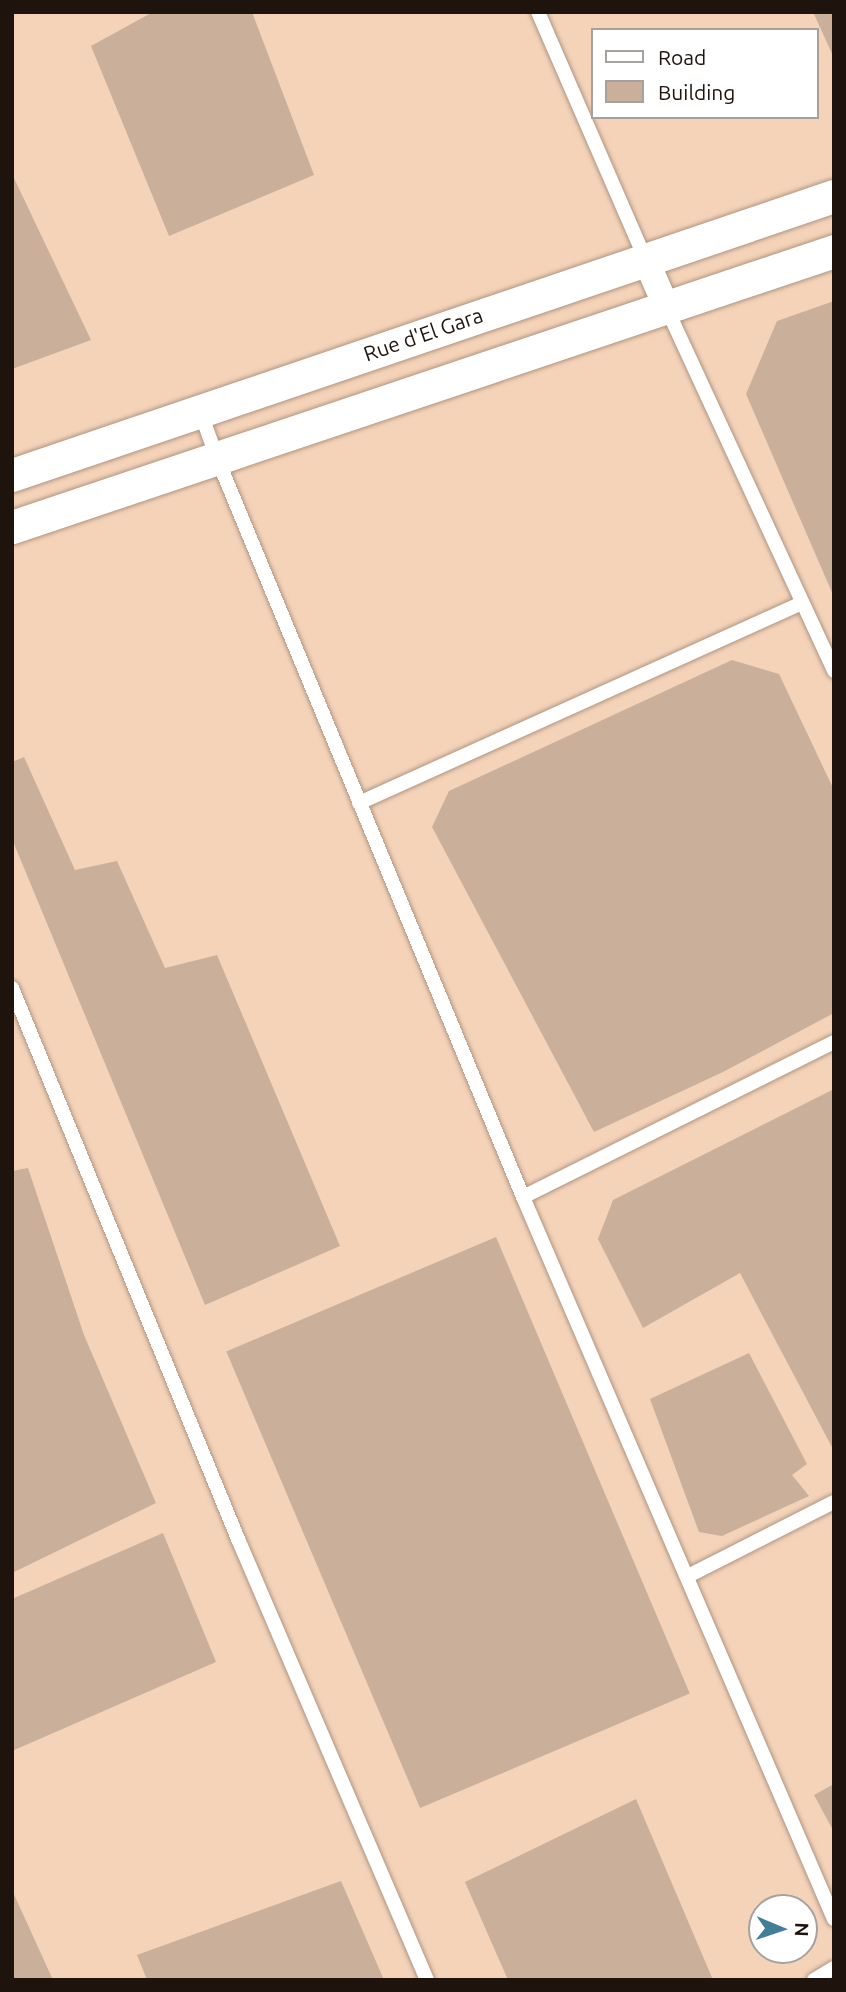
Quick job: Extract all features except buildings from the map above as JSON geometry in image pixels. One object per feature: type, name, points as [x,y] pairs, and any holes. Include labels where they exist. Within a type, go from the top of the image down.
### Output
[{"type":"street","name":"Rue d'El Gara","points":[[12,475],[834,195]]},
{"type":"street","points":[[12,527],[834,251]]},
{"type":"street","points":[[645,258],[666,306]]},
{"type":"lane","points":[[538,12],[645,258]]},
{"type":"lane","points":[[666,306],[834,671]]},
{"type":"lane","points":[[200,411],[217,458],[523,1197],[834,1919]]},
{"type":"lane","points":[[359,803],[802,603]]},
{"type":"lane","points":[[12,988],[238,1539],[427,1980]]},
{"type":"lane","points":[[523,1197],[834,1042]]},
{"type":"lane","points":[[688,1576],[834,1502]]},
{"type":"lane","points":[[814,1980],[834,1968]]},
{"type":"shaded area","points":[[12,12],[834,12],[834,1980],[12,1980]]}]
